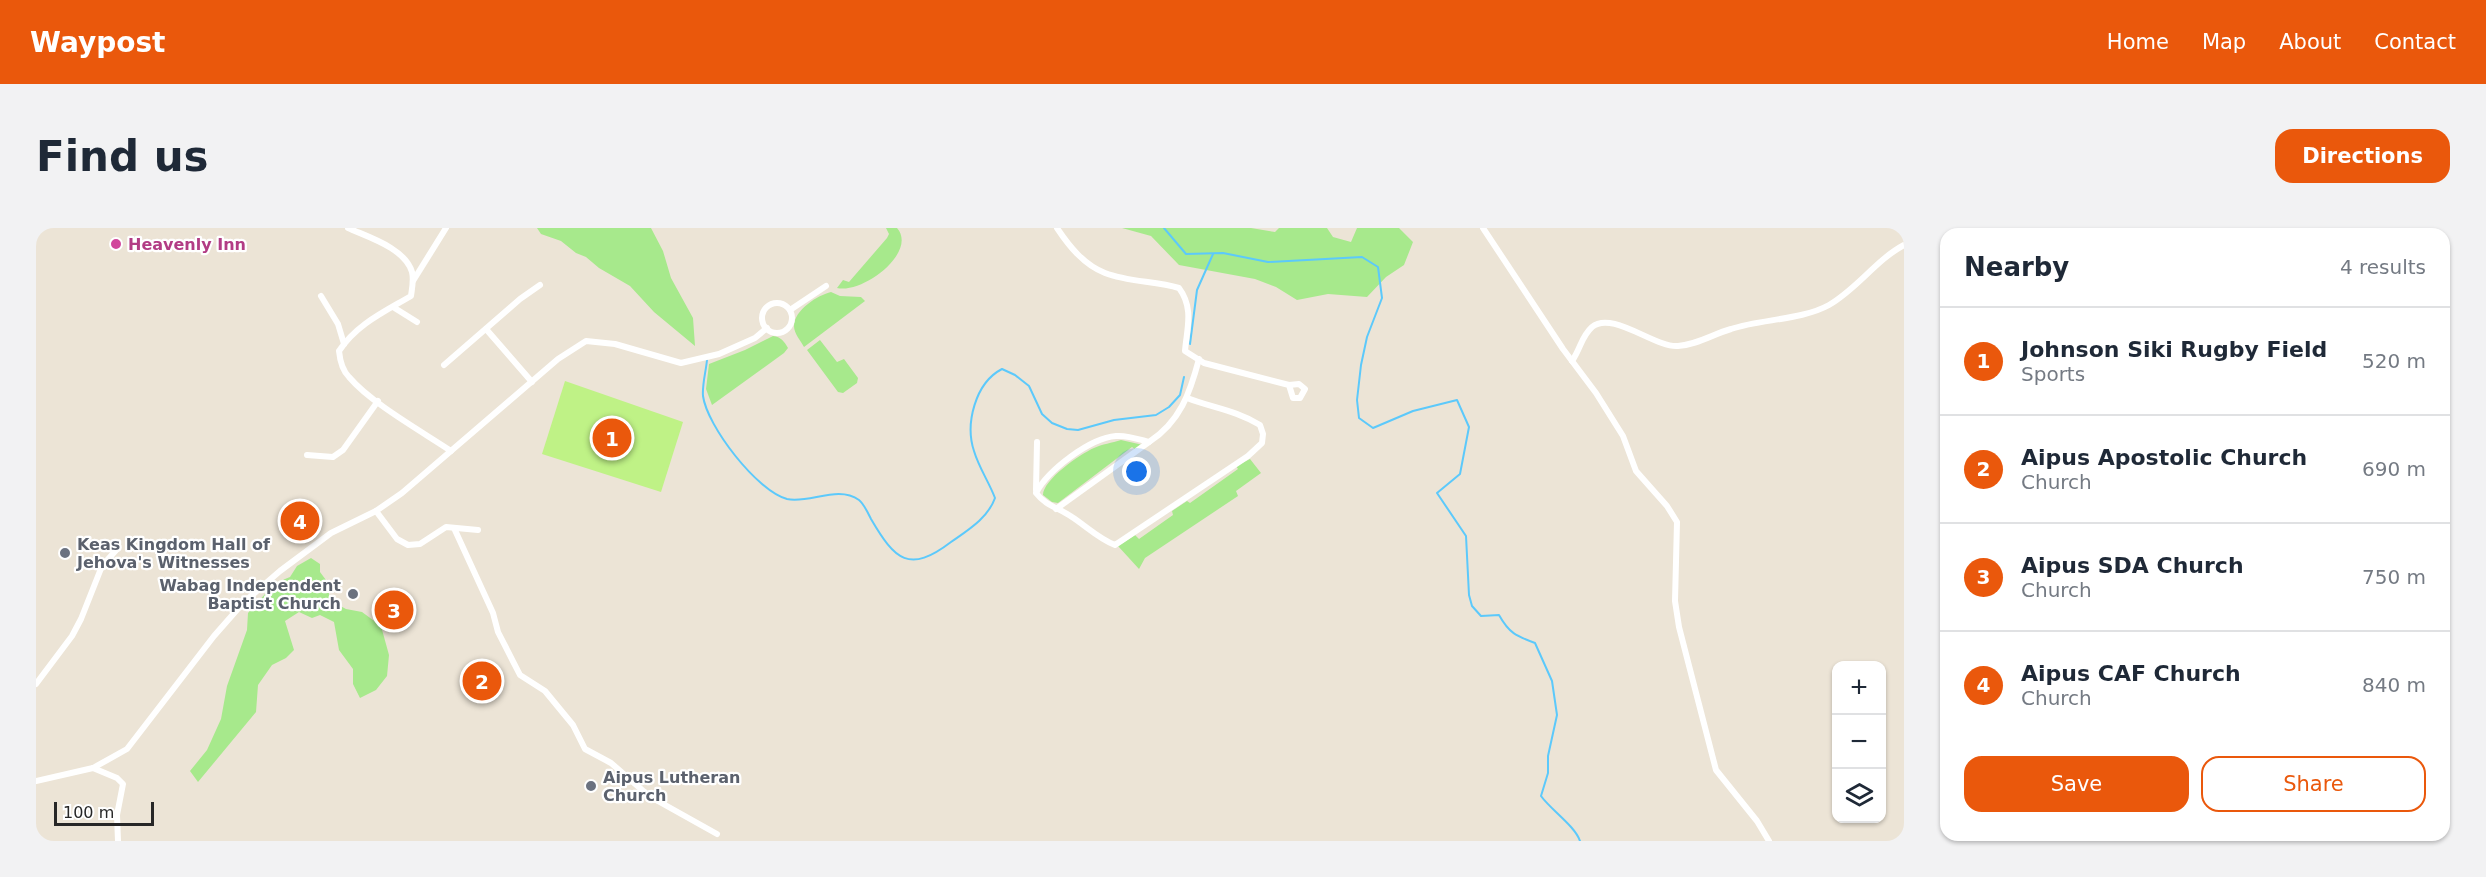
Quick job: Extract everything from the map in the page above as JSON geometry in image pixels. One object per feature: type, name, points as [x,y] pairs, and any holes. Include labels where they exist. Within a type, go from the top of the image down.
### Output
[{"type":"street","points":[[348,228],[382,244],[406,261],[412,273],[413,282],[411,296],[361,325],[339,351],[340,363],[348,377],[378,401],[450,451]]},
{"type":"street","points":[[413,282],[446,228]]},
{"type":"street","points":[[1057,228],[1067,243],[1085,261],[1105,273],[1179,288],[1186,297],[1190,309],[1185,351],[1199,359],[1289,385]]},
{"type":"street","points":[[1483,228],[1596,393],[1623,436],[1636,471],[1667,506],[1677,522],[1675,601],[1679,627],[1716,770],[1769,841]]},
{"type":"street","points":[[1572,361],[1581,349],[1582,338],[1600,322],[1612,322],[1666,344],[1677,346],[1701,341],[1730,329],[1813,312],[1829,305],[1850,290],[1873,268],[1904,245]]},
{"type":"street","points":[[444,365],[540,285]]},
{"type":"street","points":[[790,310],[826,286]]},
{"type":"street","points":[[321,296],[338,324],[344,344]]},
{"type":"street","points":[[777,303],[790,310],[792,319],[788,328],[780,332],[766,328],[762,314],[768,306],[777,303]]},
{"type":"street","points":[[393,307],[417,322]]},
{"type":"street","points":[[486,328],[532,382]]},
{"type":"street","points":[[36,781],[93,768],[127,749],[214,636],[243,603],[280,571],[331,533],[376,511],[402,493],[558,359],[586,341],[615,344],[681,363],[719,354],[755,338],[766,328]]},
{"type":"street","points":[[1056,509],[1161,434],[1179,414],[1187,399],[1199,359]]},
{"type":"street","points":[[1037,442],[1036,494],[1042,501],[1069,515],[1105,542],[1115,545],[1248,456],[1262,443],[1263,434],[1260,425],[1251,419],[1239,413],[1187,399]]},
{"type":"street","points":[[307,454],[333,457],[338,454],[378,401]]},
{"type":"street","points":[[1036,494],[1041,484],[1055,471],[1098,440],[1117,436],[1149,442]]},
{"type":"street","points":[[376,511],[397,539],[408,544],[420,544],[446,527],[478,530]]},
{"type":"street","points":[[454,528],[493,613],[498,632],[520,675],[545,691],[573,725],[585,749],[611,763],[649,796],[717,834]]},
{"type":"street","points":[[36,684],[72,636],[102,566],[117,548]]},
{"type":"street","points":[[93,768],[117,778],[123,784],[117,815],[118,841]]},
{"type":"green space","points":[[537,228],[651,228],[663,251],[671,278],[693,318],[695,346],[654,312],[630,286],[599,268],[586,257],[576,253],[561,241],[541,234]]},
{"type":"green space","points":[[886,228],[897,228],[902,238],[894,259],[885,269],[860,285],[837,288],[843,280],[849,282],[887,238],[889,234]]},
{"type":"green space","points":[[1122,228],[1251,228],[1275,232],[1279,228],[1327,228],[1333,237],[1351,242],[1357,228],[1399,228],[1413,242],[1404,265],[1386,277],[1367,297],[1328,294],[1297,300],[1276,287],[1255,279],[1179,265],[1151,236]]},
{"type":"green space","points":[[831,292],[840,296],[861,297],[865,301],[804,347],[795,332],[795,320],[808,304]]},
{"type":"green space","points":[[773,336],[784,341],[788,348],[784,353],[712,405],[706,389],[709,364]]},
{"type":"green space","points":[[820,340],[837,362],[844,359],[858,378],[857,383],[843,393],[838,392],[807,350]]},
{"type":"green space","points":[[565,381],[683,422],[661,492],[542,454]]},
{"type":"green space","points":[[1121,440],[1143,445],[1136,450],[1132,447],[1058,503],[1052,502],[1043,495],[1055,475],[1072,462],[1088,451]]},
{"type":"green space","points":[[1250,459],[1261,473],[1236,491],[1238,496],[1145,558],[1139,569],[1118,546],[1135,535],[1139,539],[1173,515],[1172,511],[1187,501],[1190,503],[1238,469],[1236,466]]},
{"type":"green space","points":[[311,558],[320,564],[320,572],[329,584],[329,600],[346,609],[362,612],[381,626],[389,655],[387,676],[376,690],[360,698],[353,684],[353,669],[339,650],[334,622],[320,615],[312,618],[299,612],[285,621],[294,650],[286,658],[272,665],[258,685],[256,712],[198,782],[190,771],[207,750],[221,719],[227,686],[247,630],[248,613],[275,583],[290,577],[297,566]]},
{"type":"waterway","points":[[1164,228],[1186,254],[1223,253],[1268,262],[1362,257],[1378,267],[1382,298],[1367,337],[1361,365],[1357,400],[1359,418],[1373,428],[1413,411],[1457,400],[1469,427],[1460,474],[1437,493],[1466,536],[1469,595],[1472,606],[1481,616],[1499,615],[1514,633],[1535,643],[1552,681],[1557,715],[1548,756],[1548,773],[1541,796],[1573,830],[1580,841]]},
{"type":"waterway","points":[[1190,344],[1197,290],[1213,254]]},
{"type":"waterway","points":[[707,360],[703,392],[707,409],[723,440],[748,471],[775,494],[787,499],[796,500],[842,494],[859,500],[896,553],[914,560],[936,552],[977,523],[988,512],[995,498],[976,457],[971,429],[979,394],[993,375],[1002,369],[1015,375],[1029,386],[1042,414],[1052,423],[1067,429],[1078,430],[1114,420],[1156,415],[1169,407],[1180,395],[1184,377]]},
{"type":"place","name":"Heavenly Inn","points":[[116,244]]},
{"type":"place","name":"Johnson Siki Rugby Field","points":[[612,438]]},
{"type":"place","name":"Aipus CAF Church","points":[[300,521]]},
{"type":"place","name":"Keas Kingdom Hall of Jehova's Witnesses","points":[[65,553]]},
{"type":"place","name":"Wabag Independent Baptist Church","points":[[353,594]]},
{"type":"place","name":"Aipus SDA Church","points":[[394,610]]},
{"type":"place","name":"Aipus Apostolic Church","points":[[482,681]]},
{"type":"place","name":"Aipus Lutheran Church","points":[[591,786]]}]
